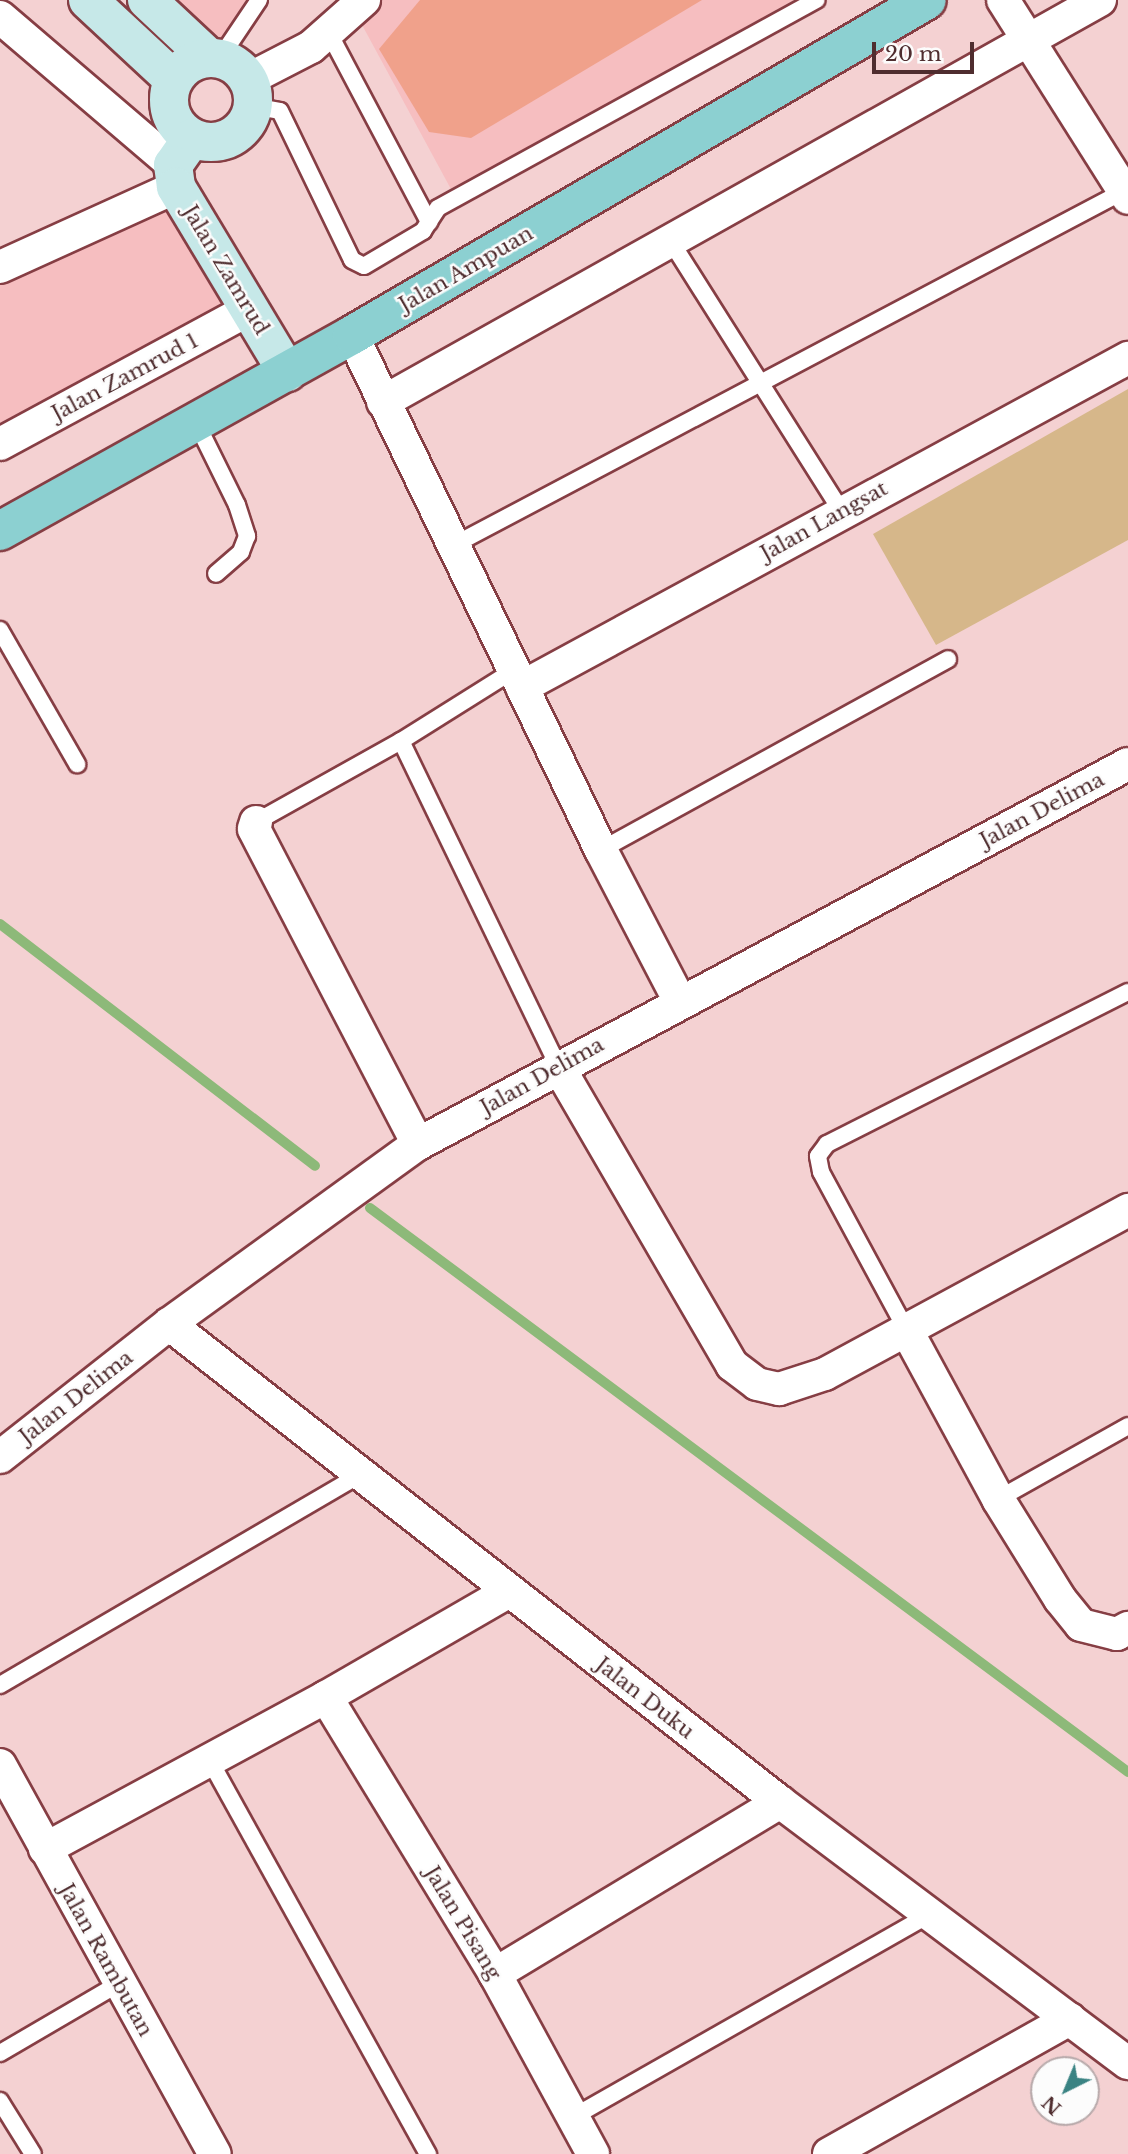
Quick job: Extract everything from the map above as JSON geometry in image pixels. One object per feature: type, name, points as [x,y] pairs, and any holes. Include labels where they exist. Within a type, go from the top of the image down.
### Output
[{"type":"main road","name":"Jalan Ampuan","points":[[0,531],[197,424],[927,0]]},
{"type":"street","points":[[88,0],[173,79]]},
{"type":"street","points":[[0,267],[180,163],[205,142],[231,137],[249,118],[232,75],[147,0]]},
{"type":"street","points":[[180,163],[178,128],[170,113],[168,96],[173,79],[182,68],[232,75],[329,33],[364,0]]},
{"type":"street","points":[[1003,0],[1123,182]]},
{"type":"street","points":[[383,402],[1100,0]]},
{"type":"street","name":"Jalan Zamrud","points":[[0,16],[180,163],[250,309],[287,372]]},
{"type":"street","name":"Jalan Zamrud 1","points":[[0,444],[250,309]]},
{"type":"street","points":[[352,335],[601,850],[680,1002]]},
{"type":"street","name":"Jalan Langsat","points":[[518,678],[841,511],[1128,358]]},
{"type":"street","name":"Jalan Delima","points":[[0,1457],[169,1325],[418,1144],[558,1066],[1128,764]]},
{"type":"street","points":[[256,822],[254,830],[418,1144]]},
{"type":"street","points":[[558,1066],[732,1365],[757,1384],[779,1389],[825,1374],[908,1333],[1128,1209]]},
{"type":"street","name":"Jalan Duku","points":[[169,1325],[780,1802],[1128,2063]]},
{"type":"street","points":[[908,1333],[998,1499],[1060,1599],[1081,1625],[1116,1634],[1128,1628]]},
{"type":"street","points":[[45,1849],[326,1697],[508,1592]]},
{"type":"street","name":"Jalan Pisang","points":[[326,1697],[495,1975],[593,2154]]},
{"type":"street","name":"Jalan Rambutan","points":[[0,1765],[118,1984],[215,2154]]},
{"type":"street","points":[[495,1975],[780,1802]]},
{"type":"street","points":[[829,2154],[1070,2019]]},
{"type":"lane","points":[[259,0],[232,75],[281,111],[358,264],[364,266],[423,231],[438,208],[817,0]]},
{"type":"lane","points":[[329,33],[429,222]]},
{"type":"lane","points":[[452,546],[760,383],[1123,182]]},
{"type":"lane","points":[[670,240],[841,511]]},
{"type":"lane","points":[[197,424],[237,505],[247,536],[241,552],[216,574]]},
{"type":"lane","points":[[0,630],[77,764]]},
{"type":"lane","points":[[601,850],[948,659]]},
{"type":"lane","points":[[256,822],[518,678]]},
{"type":"lane","points":[[401,741],[558,1066]]},
{"type":"lane","points":[[908,1333],[821,1172],[818,1156],[827,1144],[1128,992]]},
{"type":"lane","points":[[998,1499],[1128,1426]]},
{"type":"lane","points":[[0,1685],[361,1474]]},
{"type":"lane","points":[[209,1759],[428,2154]]},
{"type":"lane","points":[[573,2118],[930,1914]]},
{"type":"lane","points":[[0,2053],[118,1984]]},
{"type":"lane","points":[[0,2101],[33,2154]]},
{"type":"shaded area","points":[[174,0],[268,0],[240,45],[215,36]]},
{"type":"shaded area","points":[[380,0],[794,0],[452,191],[361,23]]},
{"type":"shaded area","points":[[157,181],[196,181],[270,309],[0,456],[0,253]]},
{"type":"shaded area","points":[[1128,389],[1128,540],[936,645],[873,534]]},
{"type":"building","points":[[420,0],[702,0],[471,138],[429,132],[379,49]]},
{"type":"waterway","points":[[0,924],[315,1166]]},
{"type":"waterway","points":[[370,1208],[1128,1772]]}]
